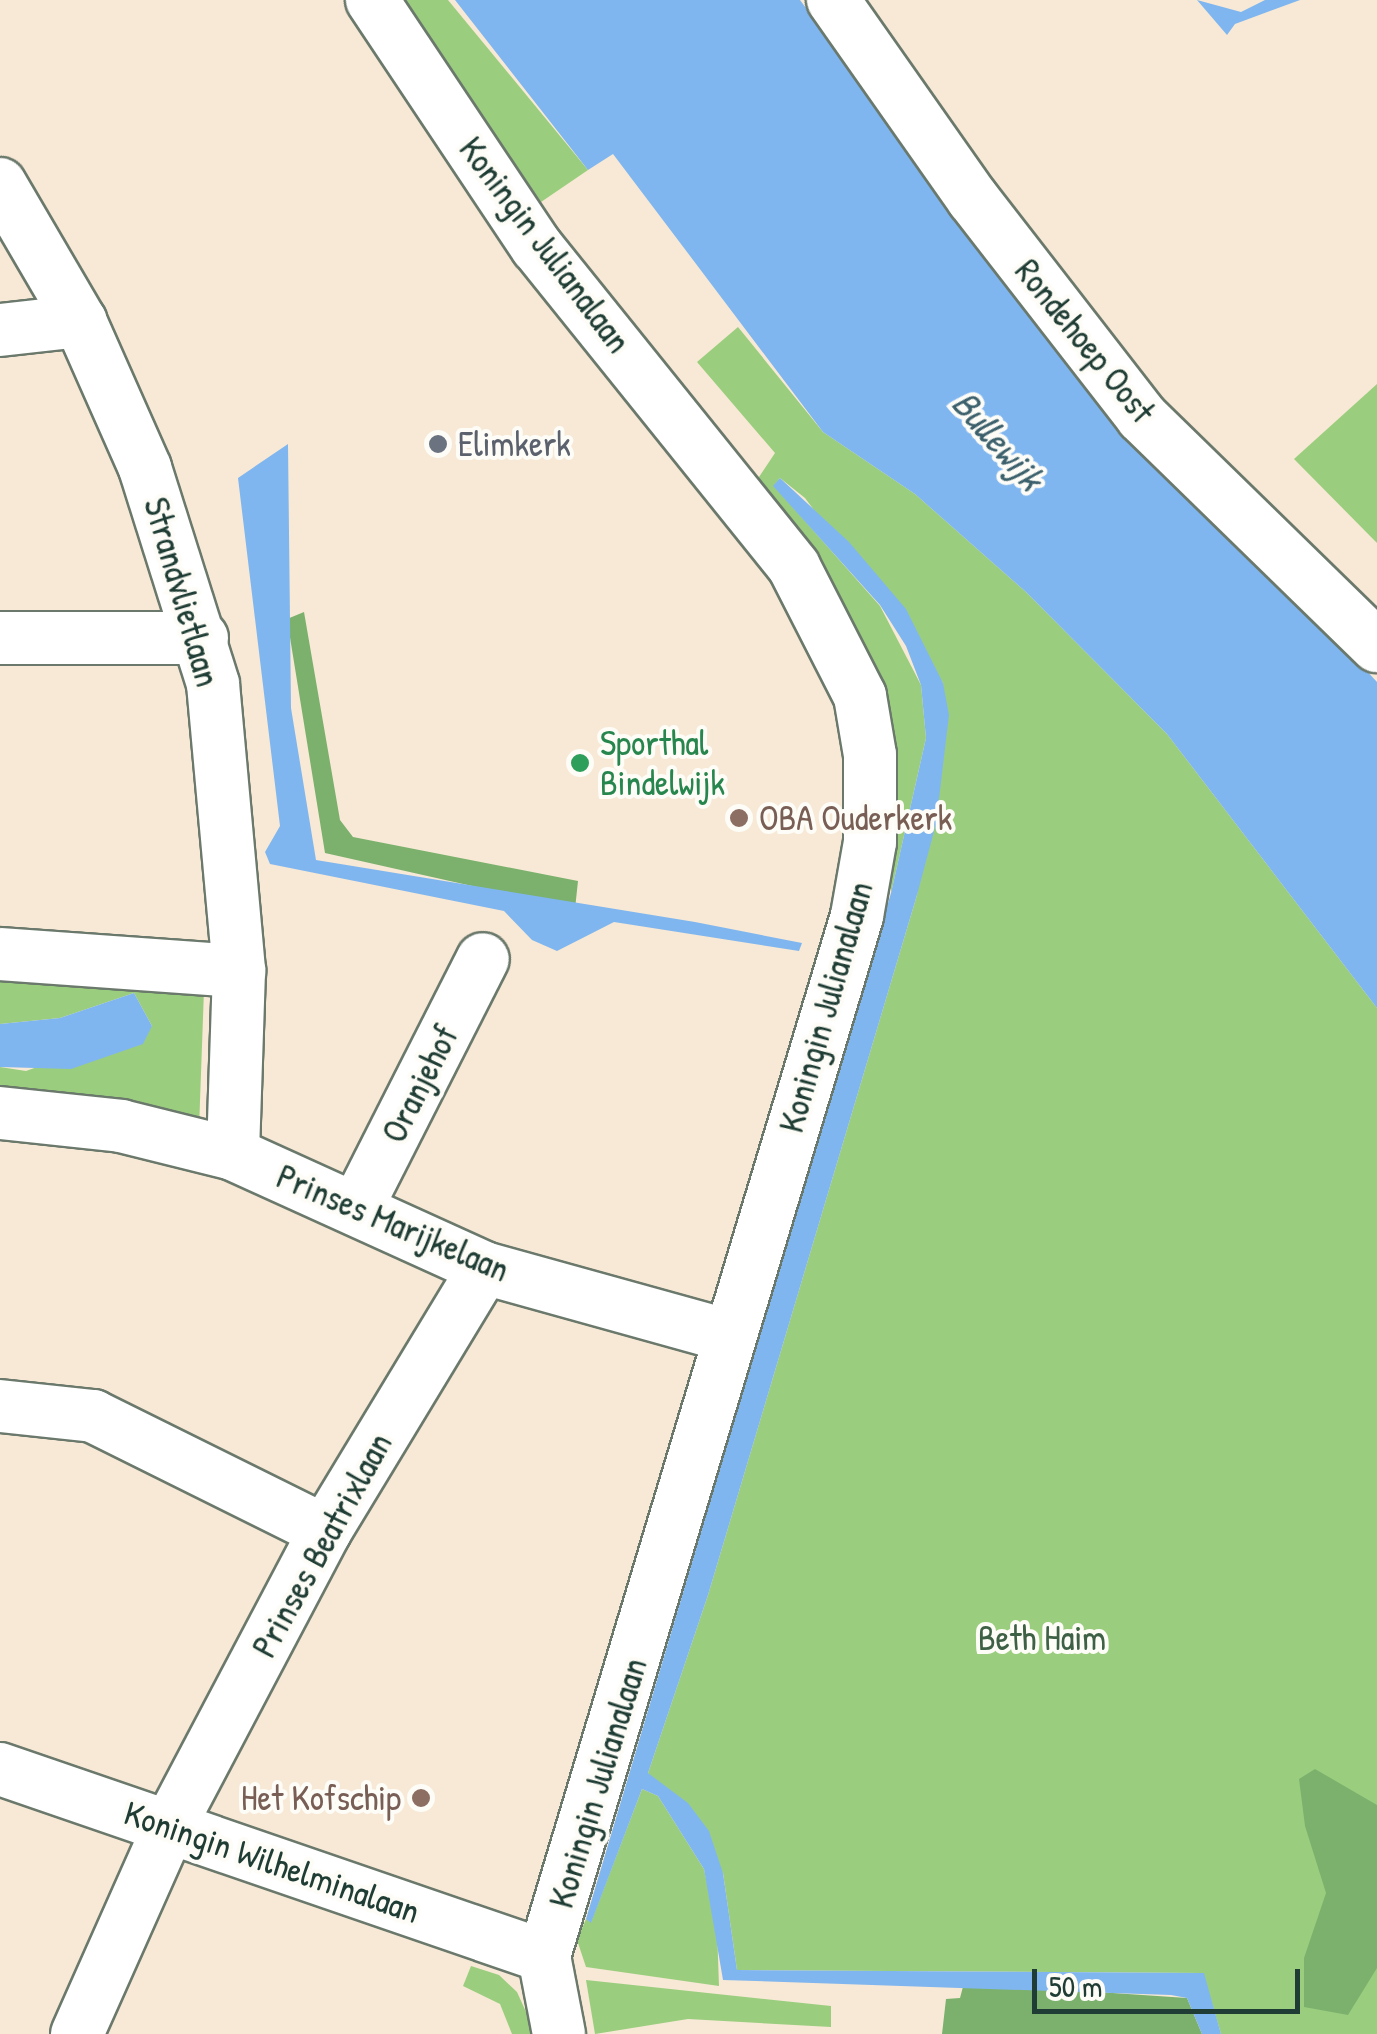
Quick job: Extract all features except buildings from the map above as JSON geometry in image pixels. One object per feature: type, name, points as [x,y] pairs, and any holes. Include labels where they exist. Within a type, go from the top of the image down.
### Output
[{"type":"street","name":"Koningin Julianalaan","points":[[372,0],[537,247],[766,526],[821,610],[860,696],[872,804],[857,916],[544,1956]]},
{"type":"street","name":"Rondehoep Oost","points":[[833,0],[973,200],[1142,417],[1377,646]]},
{"type":"street","name":"Strandvlietlaan","points":[[0,184],[80,320],[145,468],[202,638],[213,684],[239,971],[232,1154]]},
{"type":"street","points":[[0,330],[80,320]]},
{"type":"street","points":[[0,638],[202,638]]},
{"type":"street","points":[[0,954],[239,971]]},
{"type":"street","name":"Oranjehof","points":[[356,1209],[483,959]]},
{"type":"street","name":"Prinses Marijkelaan","points":[[0,1112],[122,1126],[232,1154],[484,1268],[730,1336]]},
{"type":"street","name":"Prinses Beatrixlaan","points":[[76,2034],[168,1827],[325,1531],[484,1268]]},
{"type":"street","points":[[0,1406],[93,1416],[325,1531]]},
{"type":"street","name":"Koningin Wilhelminalaan","points":[[0,1769],[544,1956]]},
{"type":"street","points":[[544,1956],[559,2034]]},
{"type":"green space","points":[[401,0],[448,0],[588,170],[541,202]]},
{"type":"green space","name":"Beth Haim","points":[[738,327],[823,432],[915,494],[1026,592],[1167,734],[1377,1008],[1377,2034],[1221,2034],[1203,1973],[737,1970],[723,1873],[648,1773],[708,1595],[917,895],[943,683],[805,498],[780,478],[774,486],[880,606],[921,685],[926,738],[891,893],[891,819],[755,483],[775,453],[697,362]]},
{"type":"green space","points":[[1377,384],[1377,543],[1294,459]]},
{"type":"green space","points":[[304,612],[340,820],[353,837],[578,881],[575,909],[325,853],[287,619]]},
{"type":"green space","points":[[0,972],[204,990],[199,1129],[0,1099],[0,1067],[26,1071],[152,1026],[134,993],[60,1018],[0,1024]]},
{"type":"green space","points":[[1315,1769],[1377,1805],[1377,1968],[1348,2015],[1304,2007],[1304,1958],[1326,1893],[1305,1826],[1299,1779]]},
{"type":"green space","points":[[642,1789],[658,1796],[704,1869],[717,1929],[719,1986],[586,1967],[577,1940],[586,1919],[591,1922]]},
{"type":"green space","points":[[471,1966],[499,1975],[517,1992],[536,2034],[512,2034],[500,2004],[463,1986]]},
{"type":"green space","points":[[586,1980],[831,2006],[831,2027],[688,2019],[595,2034]]},
{"type":"green space","points":[[964,1983],[1187,1998],[1202,2034],[942,2034],[946,1999],[960,1998]]},
{"type":"water","name":"Bullewijk","points":[[455,0],[800,0],[1030,309],[1377,682],[1377,1008],[1167,734],[1026,592],[915,494],[823,432],[613,154],[588,170]]},
{"type":"water","points":[[1197,0],[1241,12],[1265,0],[1300,0],[1235,24],[1227,35]]},
{"type":"water","points":[[288,444],[291,708],[316,860],[695,922],[802,943],[799,951],[614,922],[557,951],[532,940],[504,911],[270,864],[265,852],[280,826],[238,478]]},
{"type":"water","points":[[780,478],[849,542],[906,609],[943,683],[949,715],[936,824],[917,895],[708,1595],[648,1773],[688,1803],[709,1831],[723,1873],[737,1970],[1204,1973],[1221,2034],[1202,2034],[1187,1998],[1171,1995],[723,1980],[704,1869],[658,1796],[642,1789],[591,1923],[586,1919],[891,893],[926,738],[921,685],[906,646],[880,605],[773,486]]},
{"type":"water","points":[[134,993],[152,1026],[143,1044],[71,1069],[0,1067],[0,1024],[60,1018]]},
{"type":"place","name":"Elimkerk","points":[[438,444]]},
{"type":"place","name":"Sporthal Bindelwijk","points":[[580,763]]},
{"type":"place","name":"OBA Ouderkerk","points":[[739,818]]},
{"type":"place","name":"Het Kofschip","points":[[421,1798]]}]
